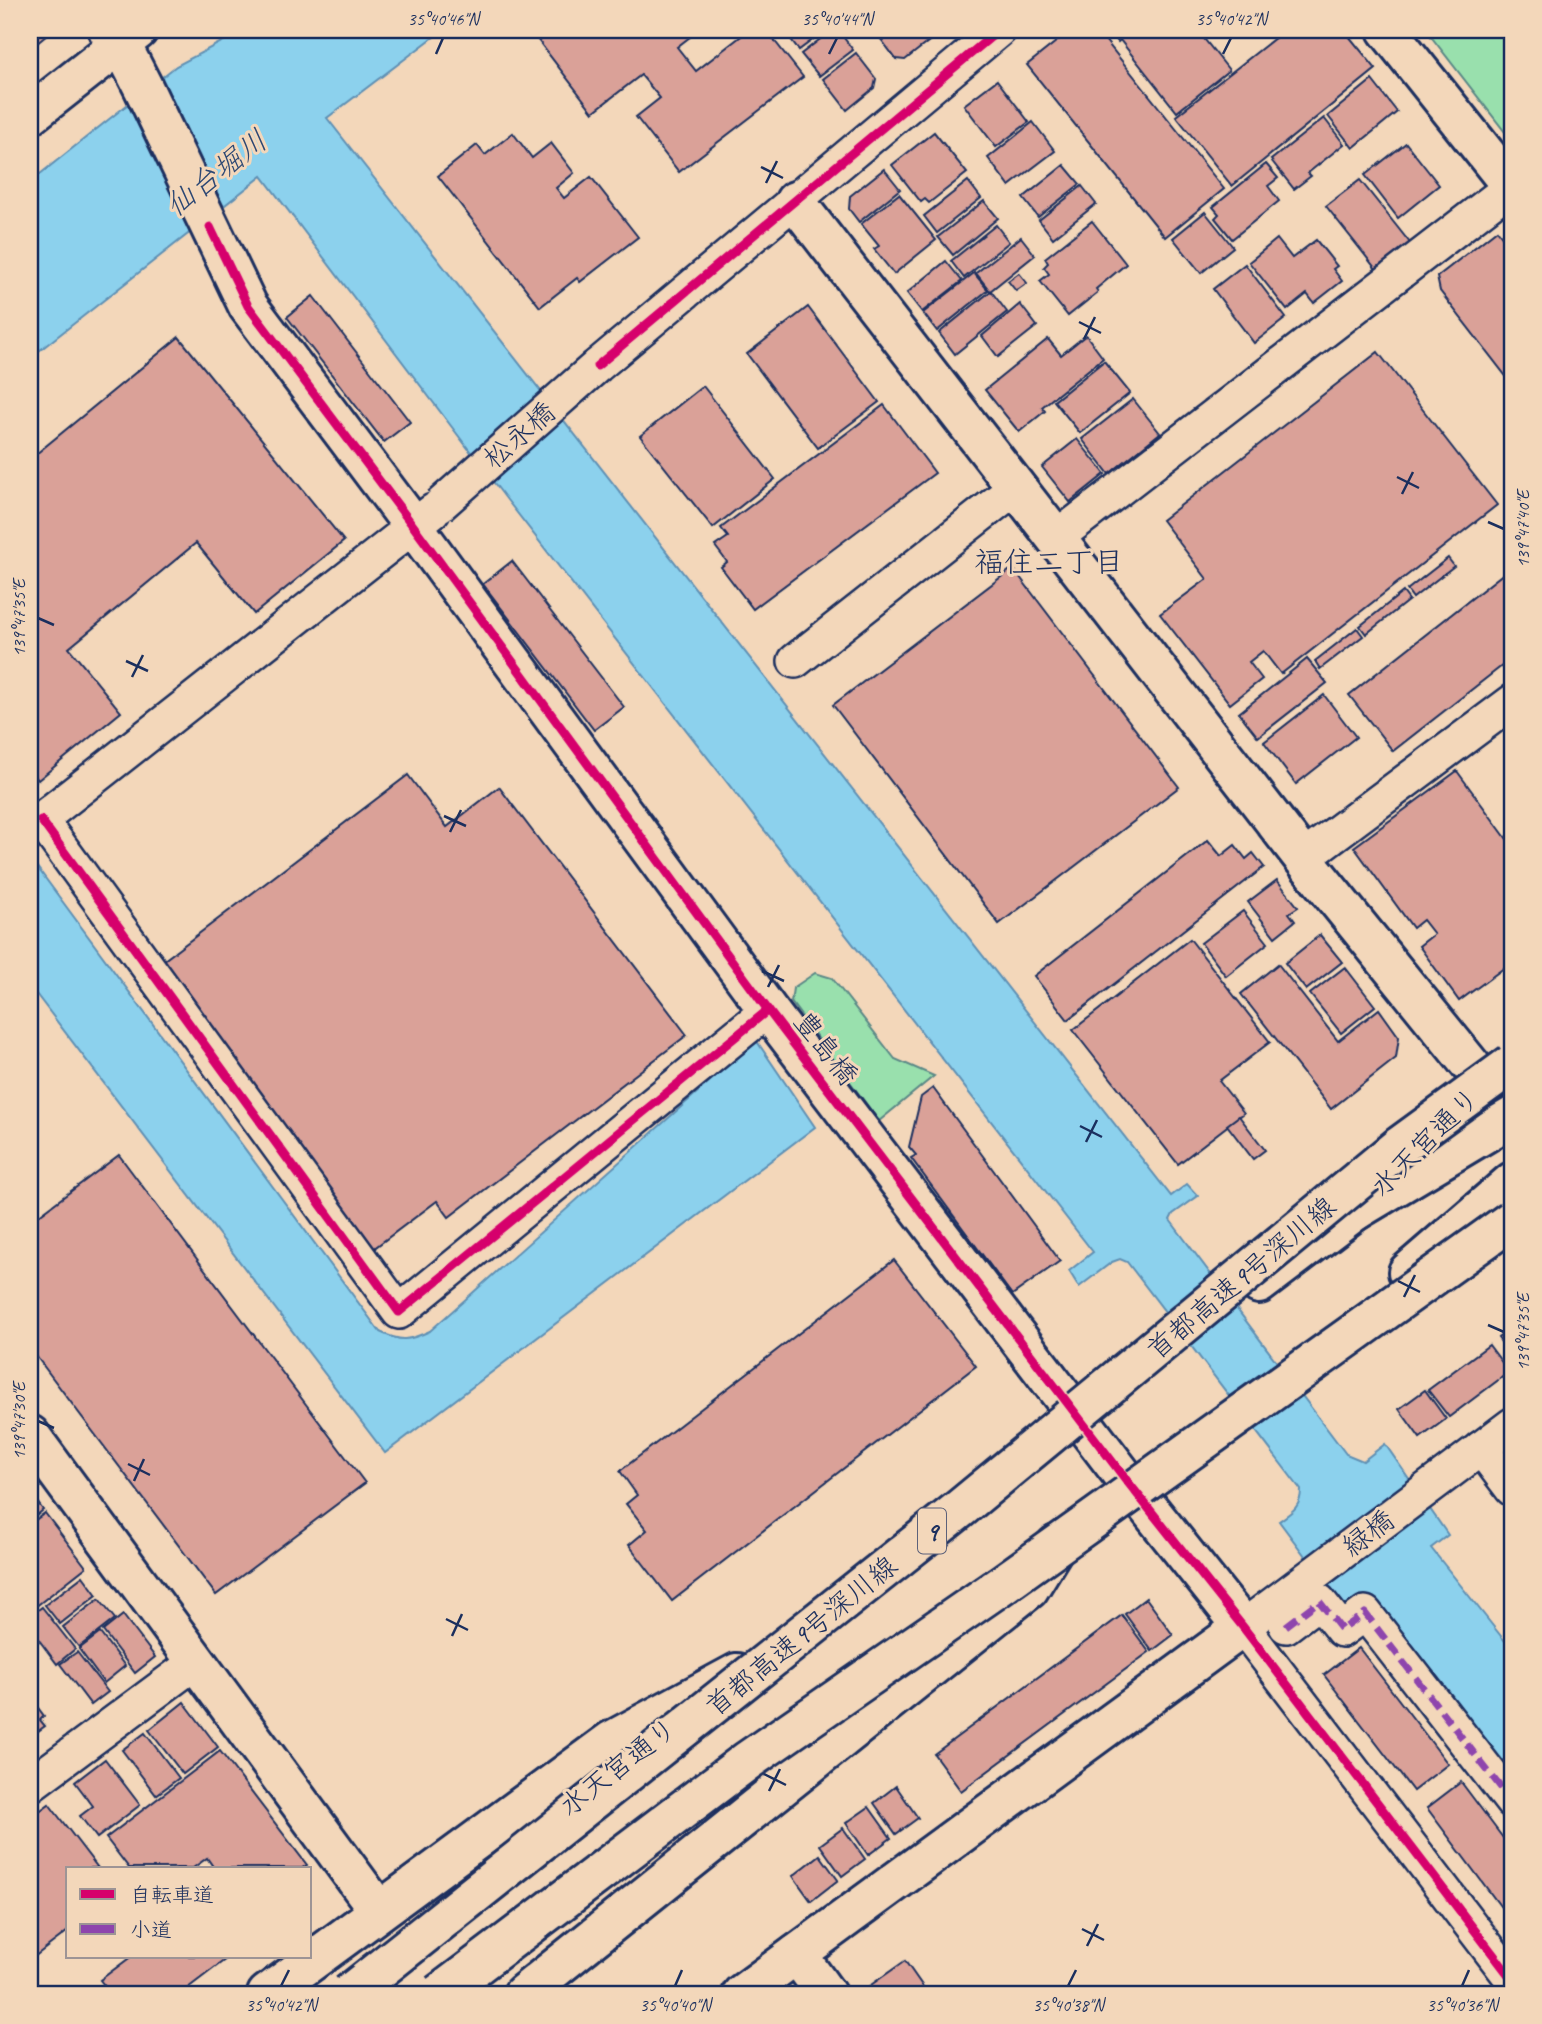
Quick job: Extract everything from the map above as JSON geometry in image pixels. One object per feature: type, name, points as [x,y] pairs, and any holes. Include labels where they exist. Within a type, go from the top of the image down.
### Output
[{"type":"main road","points":[[1387,30],[1512,187]]},
{"type":"main road","points":[[30,116],[122,35]]},
{"type":"main road","name":"豊島橋","points":[[122,35],[143,88],[248,306],[427,516],[768,1010],[1127,1481],[1243,1627]]},
{"type":"main road","points":[[795,201],[1303,858],[1503,1070]]},
{"type":"main road","name":"水天宮通り","points":[[328,1994],[742,1670],[1081,1420],[1355,1211],[1503,1070]]},
{"type":"main road","name":"首都高速9号深川線","points":[[349,1994],[961,1508],[1401,1146],[1503,1070]]},
{"type":"main road","points":[[1355,1211],[1512,1117]]},
{"type":"main road","points":[[458,1994],[1127,1481],[1408,1272],[1512,1182]]},
{"type":"main road","points":[[1408,1272],[1512,1210]]},
{"type":"main road","points":[[439,1994],[747,1761],[1003,1584],[1512,1220]]},
{"type":"main road","points":[[30,1435],[379,1911]]},
{"type":"main road","points":[[523,1994],[1029,1589],[1066,1528]]},
{"type":"main road","points":[[742,1994],[1243,1627]]},
{"type":"main road","points":[[267,1994],[611,1741],[742,1670]]},
{"type":"main road","points":[[797,1954],[826,1994]]},
{"type":"street","name":"松永橋","points":[[35,824],[427,516],[597,366],[999,30]]},
{"type":"street","points":[[1056,538],[1512,187]]},
{"type":"street","points":[[795,661],[1015,488]]},
{"type":"street","points":[[1303,858],[1512,702]]},
{"type":"street","points":[[35,824],[399,1312],[768,1010]]},
{"type":"street","name":"緑橋","points":[[1243,1627],[1512,1425]]},
{"type":"street","points":[[1481,1448],[1512,1489]]},
{"type":"street","points":[[1286,1626],[1319,1601],[1342,1630],[1365,1613],[1512,1802]]},
{"type":"street","points":[[1243,1627],[1512,1979]]},
{"type":"street","points":[[30,1785],[197,1661]]},
{"type":"green space","points":[[1426,30],[1512,30],[1512,141]]},
{"type":"green space","points":[[815,973],[832,978],[895,1059],[934,1076],[879,1121],[791,1002],[793,988]]},
{"type":"water","name":"仙台堀川","points":[[244,30],[443,30],[327,118],[1171,1196],[1187,1184],[1198,1196],[1173,1214],[1170,1220],[1346,1454],[1363,1461],[1385,1444],[1448,1535],[1431,1548],[1512,1650],[1512,1789],[1348,1614],[1279,1521],[1297,1505],[1301,1490],[1127,1262],[1120,1259],[1112,1262],[1079,1287],[1069,1271],[1093,1252],[507,500],[262,176],[30,358],[30,182],[176,66]]},
{"type":"water","points":[[37,867],[380,1332],[399,1339],[416,1337],[430,1331],[756,1040],[815,1127],[385,1453],[30,986],[30,873]]},
{"type":"building","points":[[30,30],[44,30],[47,35],[30,49]]},
{"type":"building","points":[[699,30],[677,47],[696,71],[749,30],[766,30],[803,77],[679,172],[636,117],[660,98],[641,75],[593,112],[531,31]]},
{"type":"building","points":[[784,30],[826,30],[799,50]]},
{"type":"building","points":[[832,30],[838,30],[853,50],[819,76],[801,54]]},
{"type":"building","points":[[874,30],[927,30],[933,38],[905,60],[896,59]]},
{"type":"building","points":[[1071,30],[1097,30],[1224,189],[1165,237],[1027,65]]},
{"type":"building","points":[[1108,30],[1197,30],[1229,70],[1177,112],[1120,40],[1118,42]]},
{"type":"building","points":[[1285,30],[1344,30],[1376,69],[1232,186],[1176,116]]},
{"type":"building","points":[[856,53],[876,79],[874,88],[847,110],[823,79]]},
{"type":"building","points":[[997,80],[1029,122],[996,147],[964,105]]},
{"type":"building","points":[[1372,80],[1397,112],[1353,148],[1328,116]]},
{"type":"building","points":[[1324,118],[1344,144],[1308,173],[1311,176],[1294,189],[1271,160]]},
{"type":"building","points":[[1033,122],[1055,151],[1009,186],[988,158]]},
{"type":"building","points":[[934,132],[967,173],[929,203],[925,199],[921,202],[892,165]]},
{"type":"building","points":[[513,133],[532,158],[551,143],[574,173],[556,188],[564,198],[591,177],[638,237],[580,282],[577,278],[540,307],[438,176],[477,145],[485,155]]},
{"type":"building","points":[[1406,143],[1439,185],[1398,218],[1365,175]]},
{"type":"building","points":[[1266,164],[1278,178],[1268,186],[1279,201],[1232,239],[1215,218],[1219,214],[1213,207]]},
{"type":"building","points":[[1064,165],[1080,184],[1038,217],[1023,198]]},
{"type":"building","points":[[884,169],[900,189],[859,222],[849,209],[850,196]]},
{"type":"building","points":[[1360,180],[1410,243],[1376,269],[1326,206]]},
{"type":"building","points":[[968,181],[981,198],[937,233],[924,216]]},
{"type":"building","points":[[1082,186],[1096,204],[1053,238],[1039,220]]},
{"type":"building","points":[[899,194],[936,240],[894,274],[874,249],[879,246],[861,224]]},
{"type":"building","points":[[984,201],[998,218],[953,255],[938,237]]},
{"type":"building","points":[[1205,212],[1233,247],[1201,273],[1173,238]]},
{"type":"building","points":[[1092,221],[1126,264],[1096,289],[1098,292],[1068,316],[1040,281],[1049,274],[1044,267],[1048,263],[1045,258]]},
{"type":"building","points":[[996,225],[1009,242],[964,278],[951,261]]},
{"type":"building","points":[[1497,230],[1512,250],[1512,384],[1440,291],[1437,277]]},
{"type":"building","points":[[1021,237],[1035,255],[990,291],[976,273]]},
{"type":"building","points":[[1277,239],[1292,258],[1316,240],[1337,266],[1333,269],[1342,281],[1314,303],[1307,294],[1287,310],[1249,262]]},
{"type":"building","points":[[946,261],[962,281],[922,312],[907,293]]},
{"type":"building","points":[[1245,264],[1286,318],[1254,343],[1213,289]]},
{"type":"building","points":[[974,273],[988,290],[937,331],[923,313]]},
{"type":"building","points":[[1019,273],[1027,283],[1016,291],[1008,281]]},
{"type":"building","points":[[991,291],[1007,312],[955,354],[939,333]]},
{"type":"building","points":[[313,296],[410,422],[384,442],[287,317]]},
{"type":"building","points":[[1020,304],[1037,326],[998,357],[982,336]]},
{"type":"building","points":[[808,307],[879,402],[818,448],[747,354]]},
{"type":"building","points":[[1086,335],[1103,358],[1042,407],[1045,411],[1019,432],[985,390],[1048,339],[1061,355]]},
{"type":"building","points":[[179,337],[344,541],[254,614],[196,543],[69,648],[121,712],[38,780],[30,769],[30,459]]},
{"type":"building","points":[[1378,352],[1497,505],[1281,674],[1263,651],[1249,662],[1262,679],[1230,704],[1160,614],[1207,579],[1162,520]]},
{"type":"building","points":[[1104,361],[1130,393],[1080,433],[1054,401]]},
{"type":"building","points":[[703,386],[775,479],[713,528],[640,436]]},
{"type":"building","points":[[1133,399],[1160,433],[1109,474],[1082,439]]},
{"type":"building","points":[[884,405],[935,473],[753,609],[721,567],[727,562],[715,546],[728,537],[721,528]]},
{"type":"building","points":[[1077,439],[1105,474],[1070,502],[1042,467]]},
{"type":"building","points":[[1448,558],[1454,566],[1413,598],[1407,590]]},
{"type":"building","points":[[512,561],[624,707],[594,730],[483,584]]},
{"type":"building","points":[[1013,568],[1179,787],[999,924],[833,705]]},
{"type":"building","points":[[1504,573],[1512,583],[1512,658],[1393,751],[1349,695]]},
{"type":"building","points":[[1403,592],[1409,600],[1366,634],[1360,626]]},
{"type":"building","points":[[1357,628],[1363,636],[1320,669],[1315,661]]},
{"type":"building","points":[[1307,659],[1327,683],[1258,737],[1239,713]]},
{"type":"building","points":[[1324,695],[1356,737],[1296,784],[1264,742]]},
{"type":"building","points":[[1457,771],[1512,846],[1512,962],[1459,1001],[1419,946],[1434,934],[1423,920],[1413,928],[1354,847]]},
{"type":"building","points":[[408,775],[447,827],[499,787],[687,1035],[449,1217],[437,1201],[373,1249],[159,964]]},
{"type":"building","points":[[1208,840],[1221,856],[1235,845],[1246,859],[1253,853],[1264,867],[1068,1020],[1034,976]]},
{"type":"building","points":[[1277,880],[1298,907],[1289,913],[1295,921],[1275,937],[1248,902]]},
{"type":"building","points":[[1243,911],[1268,943],[1226,976],[1201,943]]},
{"type":"building","points":[[1320,935],[1342,962],[1306,990],[1285,963]]},
{"type":"building","points":[[1190,939],[1270,1042],[1219,1081],[1244,1113],[1178,1164],[1073,1030]]},
{"type":"building","points":[[1278,964],[1338,1041],[1379,1009],[1399,1037],[1396,1058],[1331,1109],[1241,994]]},
{"type":"building","points":[[1345,967],[1375,1006],[1341,1033],[1310,994]]},
{"type":"building","points":[[933,1088],[1060,1261],[1012,1295],[911,1158],[916,1155],[909,1147],[921,1097]]},
{"type":"building","points":[[1239,1116],[1265,1150],[1253,1159],[1227,1125]]},
{"type":"building","points":[[119,1155],[365,1483],[216,1595],[30,1348],[30,1222]]},
{"type":"building","points":[[894,1260],[976,1366],[672,1601],[629,1545],[647,1530],[626,1504],[637,1495],[620,1471]]},
{"type":"building","points":[[1512,1327],[1512,1357],[1498,1338]]},
{"type":"building","points":[[1489,1345],[1509,1372],[1449,1417],[1428,1390]]},
{"type":"building","points":[[1425,1390],[1446,1419],[1420,1438],[1399,1409]]},
{"type":"building","points":[[30,1492],[43,1510],[30,1521]]},
{"type":"building","points":[[45,1513],[86,1567],[30,1611],[30,1524]]},
{"type":"building","points":[[83,1576],[97,1595],[60,1624],[45,1605]]},
{"type":"building","points":[[1146,1598],[1173,1635],[1152,1651],[1125,1614]]},
{"type":"building","points":[[99,1599],[115,1619],[79,1647],[63,1627]]},
{"type":"building","points":[[42,1607],[75,1649],[57,1664],[30,1628],[30,1616]]},
{"type":"building","points":[[123,1615],[155,1657],[135,1673],[103,1631]]},
{"type":"building","points":[[1122,1615],[1149,1652],[961,1791],[934,1754]]},
{"type":"building","points":[[100,1633],[125,1666],[104,1683],[79,1649]]},
{"type":"building","points":[[1359,1648],[1448,1764],[1413,1791],[1324,1675]]},
{"type":"building","points":[[77,1652],[108,1692],[91,1705],[60,1664]]},
{"type":"building","points":[[30,1697],[44,1716],[40,1720],[45,1726],[30,1737]]},
{"type":"building","points":[[184,1702],[218,1747],[183,1774],[149,1730]]},
{"type":"building","points":[[145,1733],[179,1778],[156,1795],[122,1750]]},
{"type":"building","points":[[220,1751],[307,1865],[213,1867],[207,1858],[194,1867],[128,1867],[106,1838]]},
{"type":"building","points":[[105,1759],[140,1805],[97,1838],[80,1816],[93,1806],[75,1782]]},
{"type":"building","points":[[1461,1782],[1512,1850],[1512,1922],[1427,1808]]},
{"type":"building","points":[[896,1786],[918,1818],[896,1834],[874,1803]]},
{"type":"building","points":[[49,1804],[97,1867],[66,1867],[66,1933],[30,1960],[30,1818]]},
{"type":"building","points":[[869,1807],[891,1838],[868,1855],[846,1823]]},
{"type":"building","points":[[843,1828],[865,1859],[842,1876],[820,1845]]},
{"type":"building","points":[[820,1855],[838,1880],[811,1901],[793,1876]]},
{"type":"building","points":[[129,1958],[227,1958],[180,1994],[111,1994],[100,1980]]},
{"type":"building","points":[[905,1961],[928,1994],[872,1994],[868,1987]]},
{"type":"marked path","points":[[1286,1626],[1319,1601],[1342,1630],[1365,1613],[1512,1802]]},
{"type":"cycle path","points":[[597,366],[999,30]]},
{"type":"cycle path","points":[[210,227],[248,306],[414,527],[768,1010],[1512,1979]]},
{"type":"cycle path","points":[[41,820],[399,1312],[768,1010]]},
{"type":"district","name":"福住二丁目","points":[[1049,562]]}]
